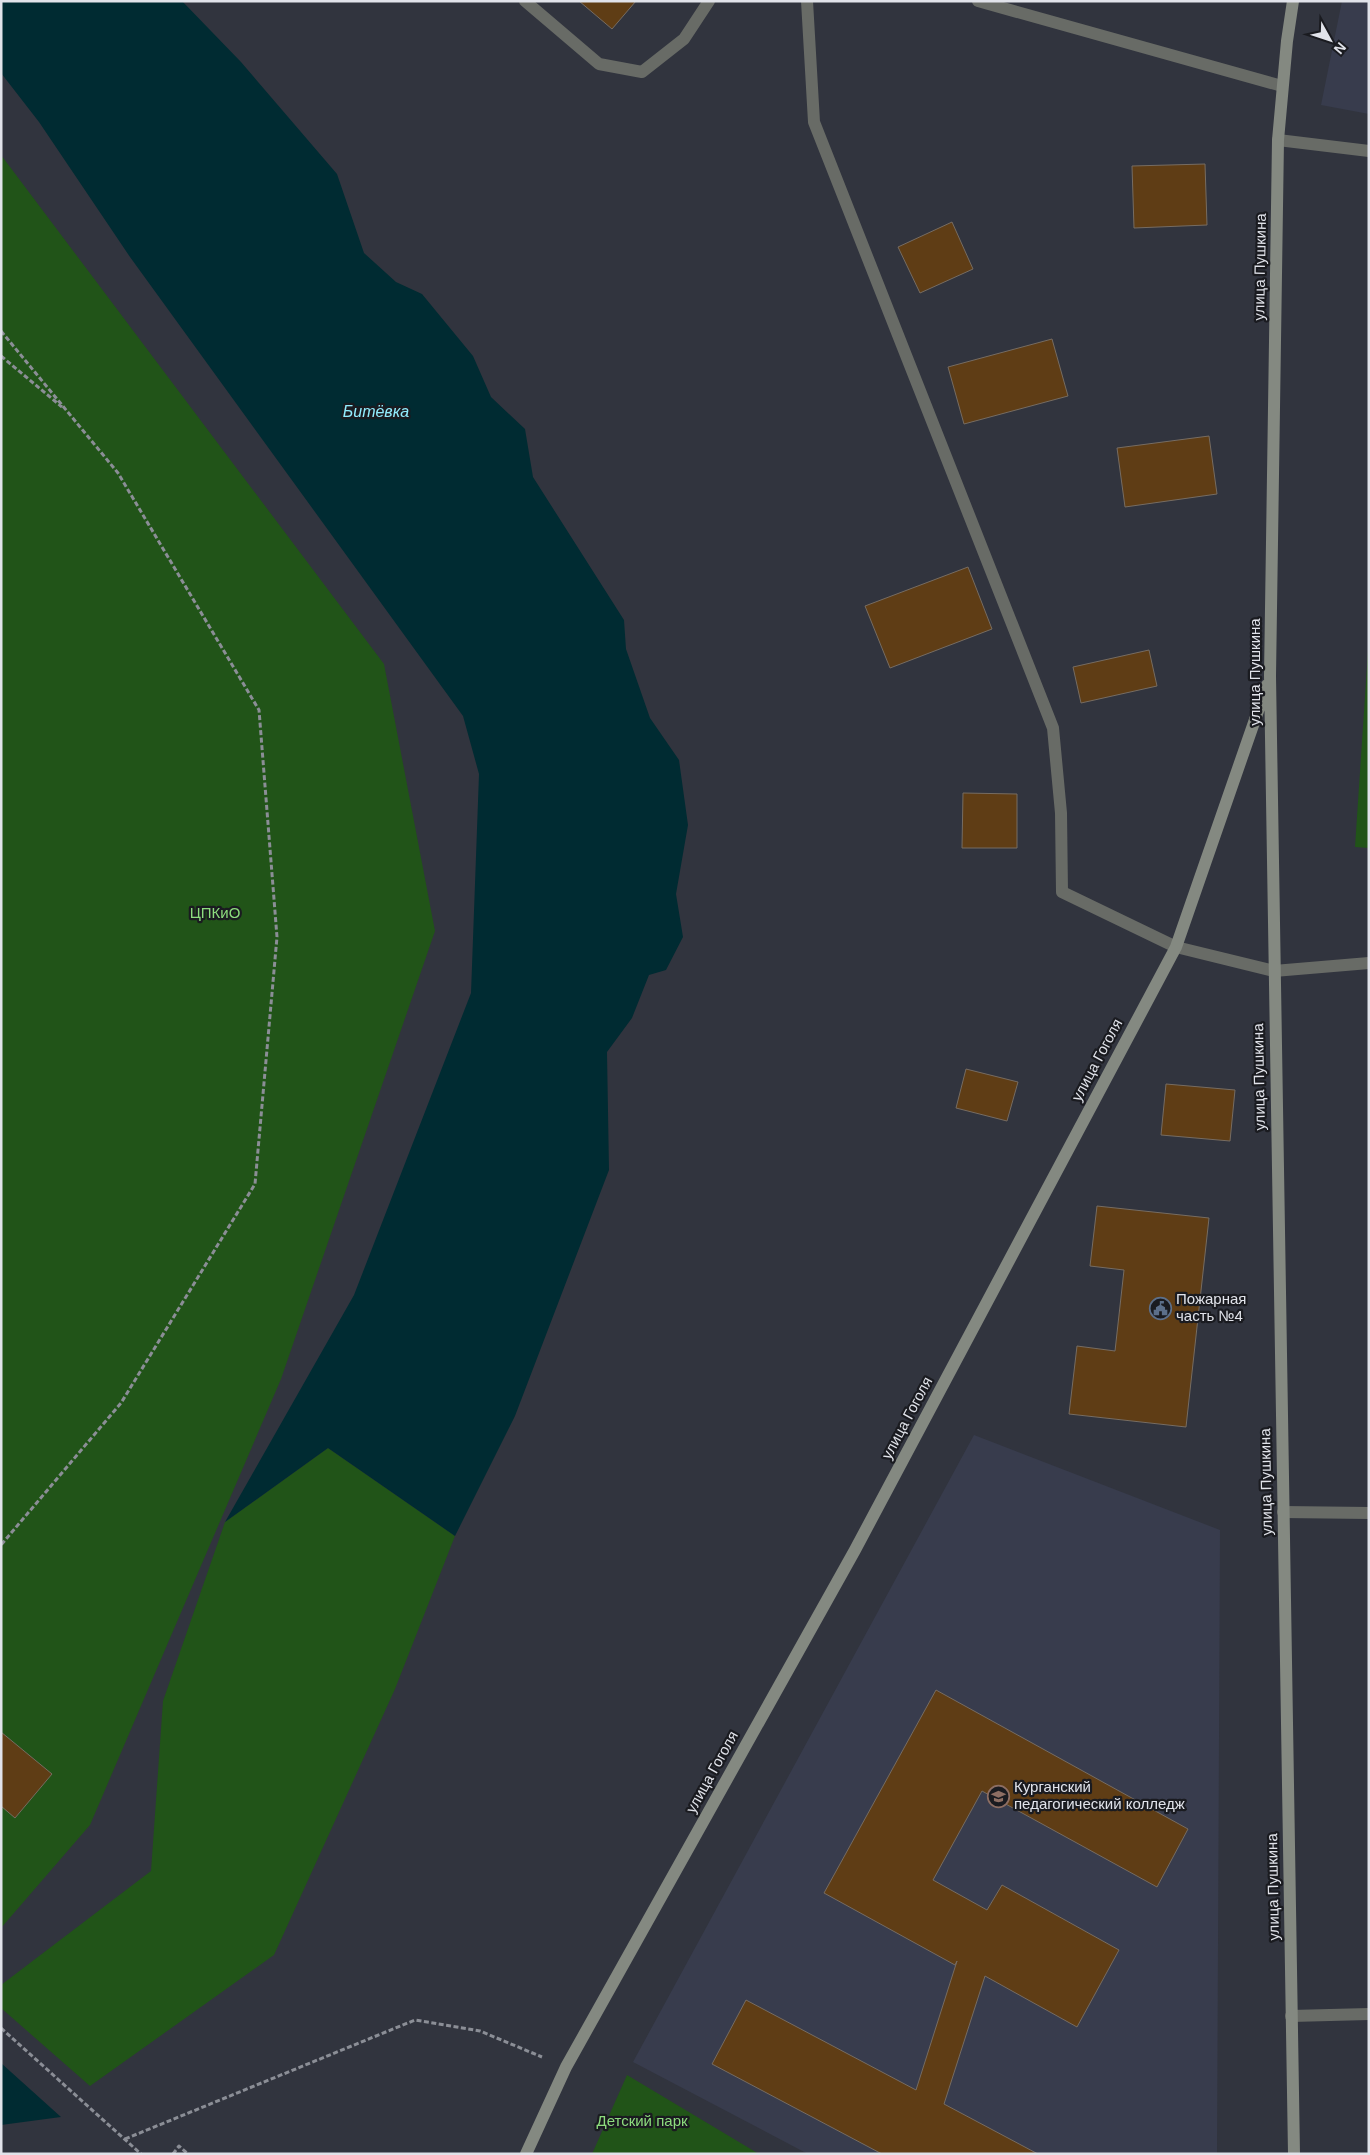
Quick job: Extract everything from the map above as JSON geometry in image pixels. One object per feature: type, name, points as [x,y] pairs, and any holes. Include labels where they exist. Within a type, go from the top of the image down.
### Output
[{"type":"main road","name":"улица Пушкина","points":[[1293,1],[1282,86],[1278,140],[1270,676],[1294,2154]]},
{"type":"main road","name":"улица Гоголя","points":[[526,2154],[566,2067],[855,1550],[1176,946],[1270,676]]},
{"type":"lane","points":[[525,1],[599,64],[642,72],[684,40],[709,1]]},
{"type":"lane","points":[[806,1],[814,122],[1053,728],[1061,813],[1062,892],[1176,946],[1274,971],[1369,963]]},
{"type":"lane","points":[[978,1],[1282,86]]},
{"type":"lane","points":[[1278,140],[1367,152]]},
{"type":"lane","points":[[1283,1512],[1369,1513]]},
{"type":"lane","points":[[1291,2016],[1369,2014]]},
{"type":"path","points":[[1,331],[118,473],[259,710],[277,937],[256,1184],[120,1403],[1,1545]]},
{"type":"path","points":[[1,356],[69,413]]},
{"type":"path","points":[[125,2139],[415,2020],[480,2031],[566,2067]]},
{"type":"path","points":[[1,2028],[141,2154]]},
{"type":"path","points":[[173,2154],[179,2146],[188,2154]]},
{"type":"shaded area","points":[[1342,1],[1369,1],[1369,114],[1321,105]]},
{"type":"shaded area","name":"Курганский педагогический колледж","points":[[974,1435],[1220,1530],[1217,2154],[808,2154],[633,2062]]},
{"type":"green space","name":"ЦПКиО","points":[[1,155],[384,664],[435,931],[281,1379],[90,1825],[1,1928]]},
{"type":"green space","points":[[1369,636],[1369,848],[1355,847]]},
{"type":"green space","points":[[328,1448],[455,1536],[395,1689],[274,1955],[90,2086],[1,2008],[1,1985],[151,1871],[163,1701],[225,1522]]},
{"type":"green space","name":"Детский парк","points":[[627,2075],[759,2154],[592,2154]]},
{"type":"water","name":"Битёвка","points":[[1,1],[182,1],[241,62],[337,174],[364,253],[396,282],[422,294],[473,356],[491,397],[525,429],[533,477],[624,620],[626,649],[650,718],[679,760],[688,825],[676,894],[683,937],[666,970],[649,975],[632,1018],[607,1052],[609,1170],[515,1416],[455,1536],[328,1448],[225,1522],[354,1295],[471,993],[479,774],[463,716],[130,257],[39,122],[1,73]]},
{"type":"water","points":[[1,2063],[61,2117],[1,2125]]},
{"type":"building","points":[[579,1],[636,1],[612,29]]},
{"type":"building","points":[[1205,164],[1207,225],[1134,228],[1132,166]]},
{"type":"building","points":[[952,222],[973,269],[920,293],[898,247]]},
{"type":"building","points":[[1052,339],[1068,396],[964,424],[948,367]]},
{"type":"building","points":[[1209,436],[1217,494],[1125,507],[1117,448]]},
{"type":"building","points":[[968,567],[992,629],[890,668],[865,606]]},
{"type":"building","points":[[1149,650],[1157,686],[1081,703],[1073,667]]},
{"type":"building","points":[[963,793],[1017,794],[1017,848],[962,848]]},
{"type":"building","points":[[966,1069],[1018,1082],[1007,1121],[956,1108]]},
{"type":"building","points":[[1166,1084],[1235,1090],[1230,1141],[1161,1135]]},
{"type":"building","name":"Пожарная часть №4","points":[[1097,1206],[1209,1218],[1186,1427],[1069,1414],[1077,1346],[1115,1351],[1124,1270],[1090,1266]]},
{"type":"building","points":[[936,1690],[1188,1829],[1157,1887],[982,1791],[933,1880],[987,1910],[1002,1885],[1119,1950],[1077,2027],[985,1976],[944,2104],[1038,2154],[882,2154],[712,2064],[746,2000],[916,2090],[957,1961],[955,1965],[824,1893]]},
{"type":"building","points":[[1,1732],[52,1774],[15,1818],[1,1806]]},
{"type":"place","name":"Пожарная часть №4","points":[[1160,1308]]},
{"type":"place","name":"Курганский педагогический колледж","points":[[998,1796]]}]
